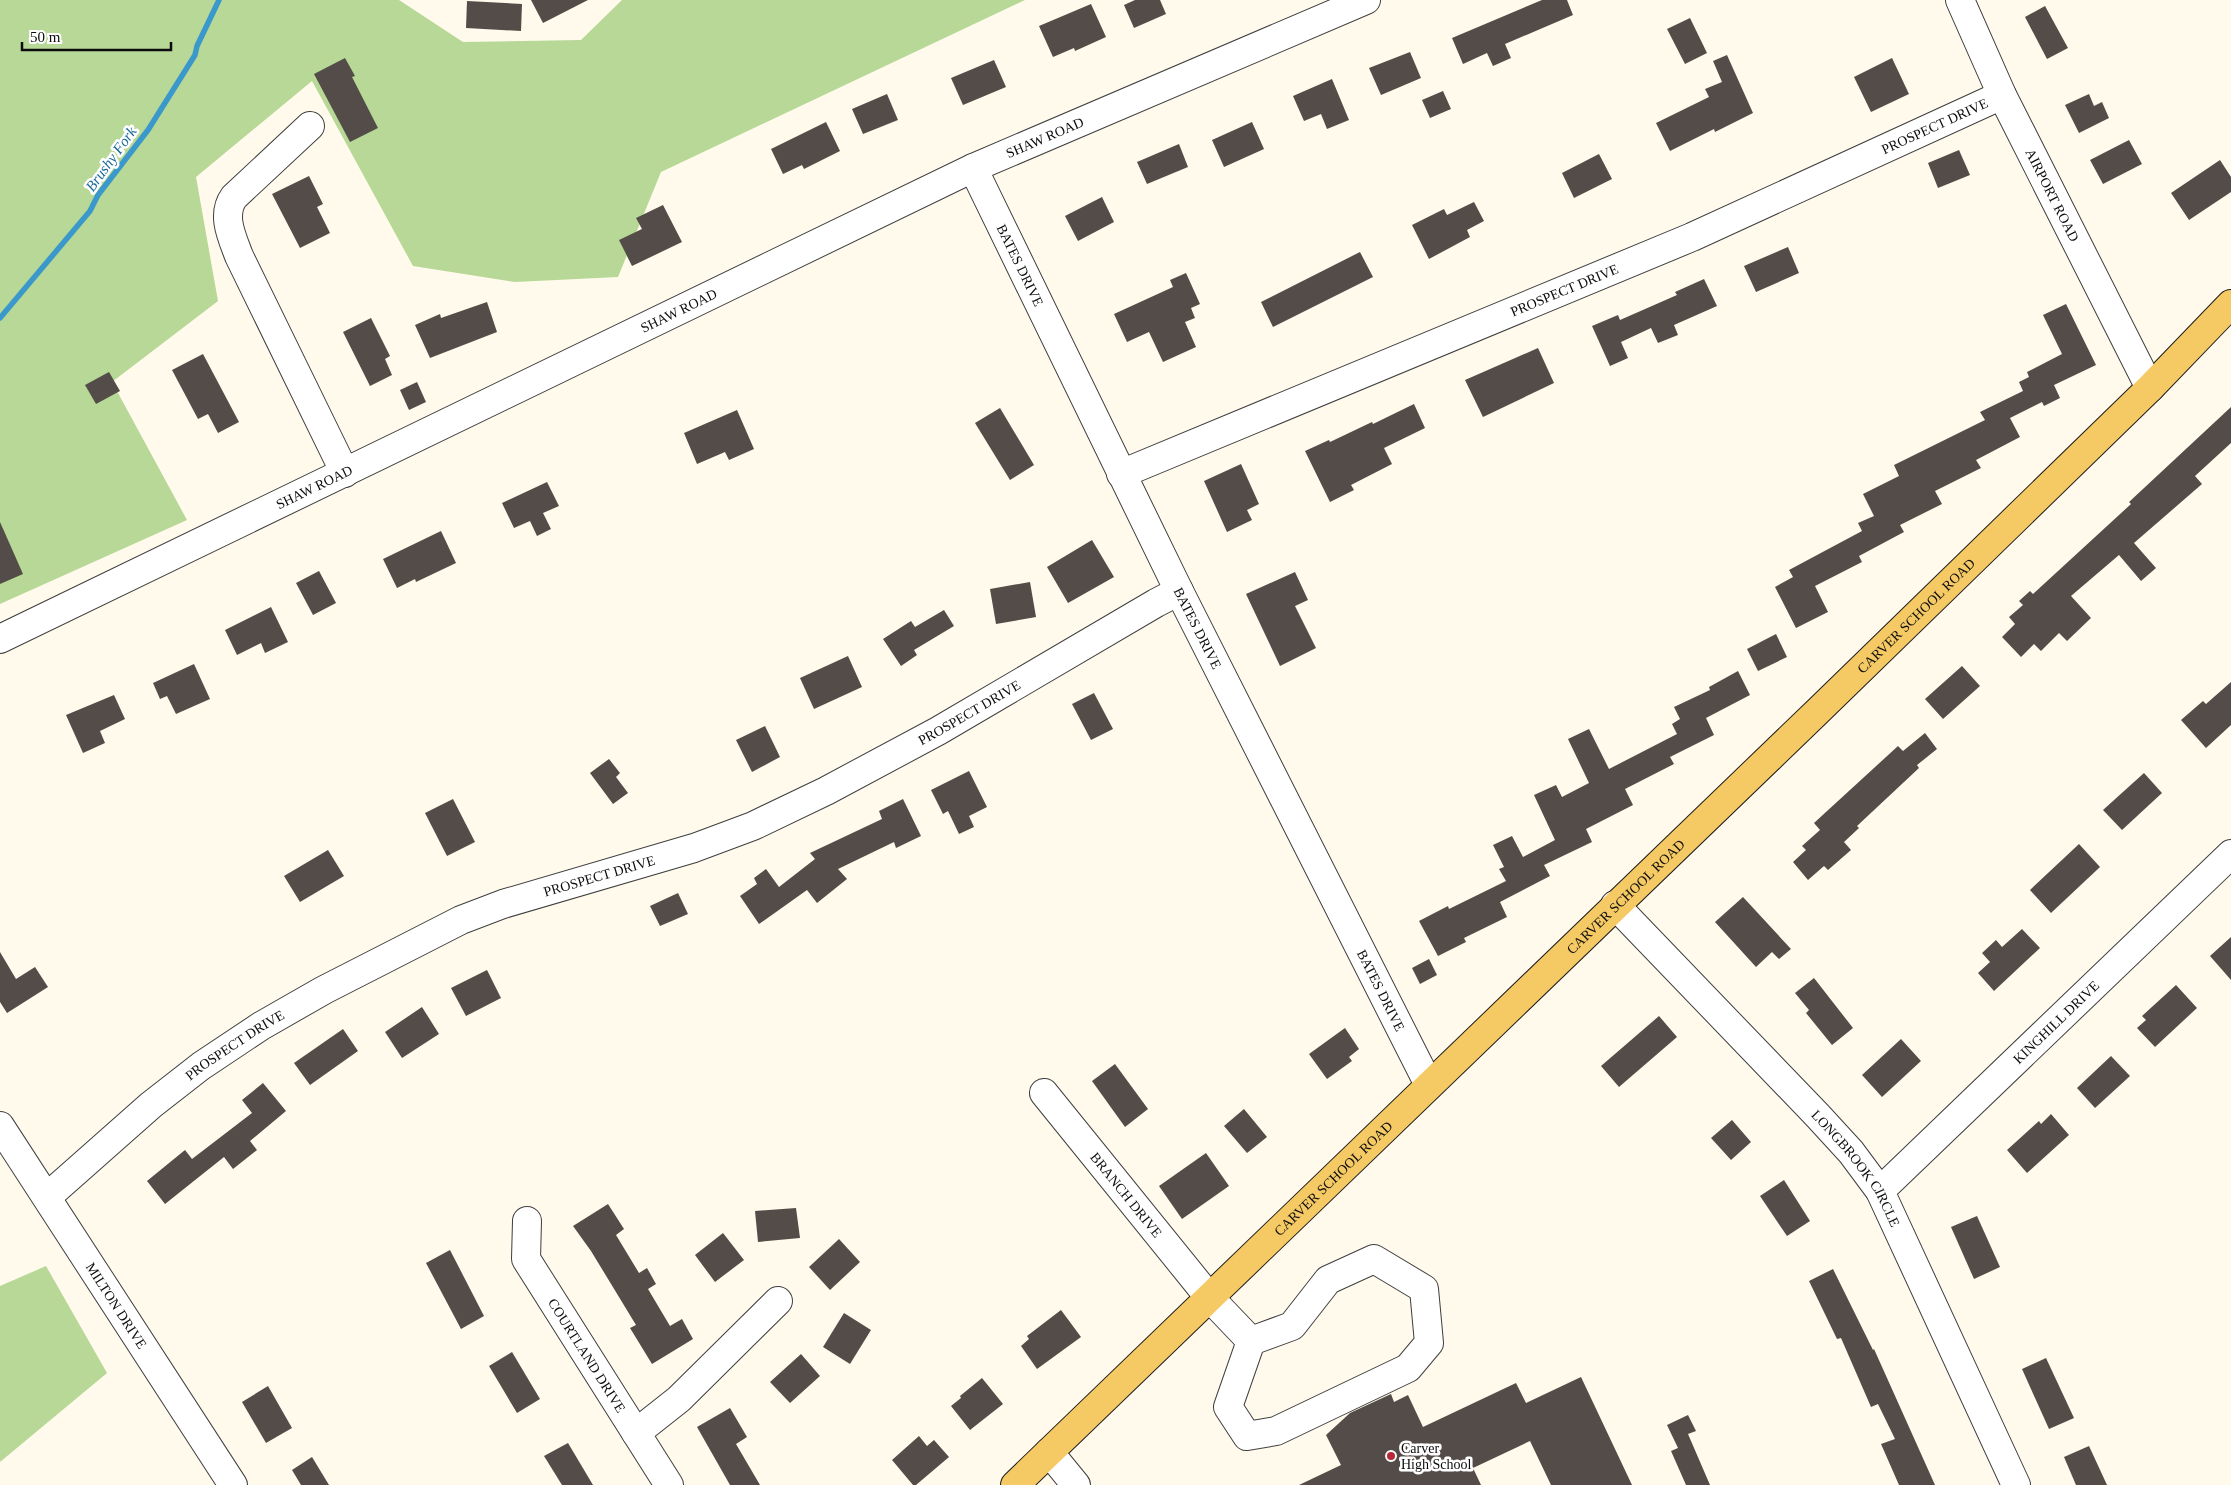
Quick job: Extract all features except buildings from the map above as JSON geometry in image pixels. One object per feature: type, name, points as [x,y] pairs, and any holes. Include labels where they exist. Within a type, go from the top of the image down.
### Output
[{"type":"main road","name":"CARVER SCHOOL ROAD","points":[[1015,1485],[2150,388],[2231,304]]},
{"type":"street","name":"SHAW ROAD","points":[[0,639],[973,168],[1366,0]]},
{"type":"street","name":"AIRPORT ROAD","points":[[1960,0],[2002,96],[2150,388]]},
{"type":"street","name":"PROSPECT DRIVE","points":[[1121,474],[1692,237],[2002,96]]},
{"type":"street","points":[[310,126],[234,197],[228,205],[228,218],[231,233],[258,297],[345,473]]},
{"type":"street","name":"BATES DRIVE","points":[[973,168],[1179,591],[1429,1085]]},
{"type":"street","name":"PROSPECT DRIVE","points":[[47,1198],[151,1105],[201,1066],[261,1026],[324,990],[461,920],[503,904],[694,848],[753,826],[826,791],[938,731],[1179,591]]},
{"type":"street","name":"KINGHILL DRIVE","points":[[1880,1191],[2231,854]]},
{"type":"street","name":"LONGBROOK CIRCLE","points":[[1616,905],[1818,1116],[1851,1152],[1880,1191],[2016,1485]]},
{"type":"street","name":"BRANCH DRIVE","points":[[1044,1093],[1209,1297],[1251,1341]]},
{"type":"street","name":"MILTON DRIVE","points":[[0,1126],[233,1485]]},
{"type":"street","name":"COURTLAND DRIVE","points":[[527,1221],[526,1259],[669,1485]]},
{"type":"street","points":[[1374,1259],[1424,1289],[1429,1343],[1408,1368],[1276,1431],[1248,1436],[1228,1407],[1251,1341],[1292,1326],[1328,1280],[1374,1259]]},
{"type":"street","points":[[636,1434],[679,1399],[778,1301]]},
{"type":"street","points":[[1049,1452],[1076,1485]]},
{"type":"green space","points":[[0,0],[399,0],[463,42],[581,40],[622,0],[1025,0],[661,172],[618,277],[515,282],[413,266],[312,81],[196,177],[218,301],[112,382],[187,520],[0,604]]},
{"type":"green space","points":[[46,1266],[107,1373],[0,1462],[0,1286]]},
{"type":"waterway","name":"Brushy Fork","points":[[0,318],[90,211],[98,195],[148,130],[195,55],[197,46],[219,0]]},
{"type":"place","name":"Carver High School","points":[[1391,1456]]}]
